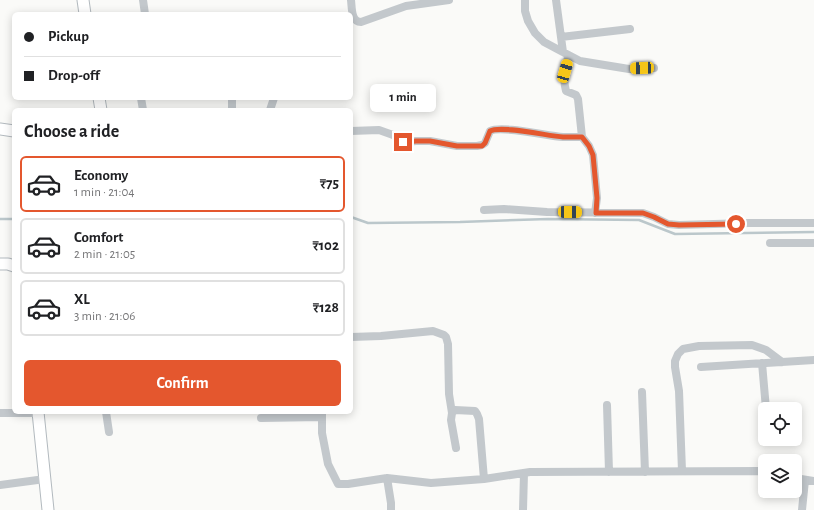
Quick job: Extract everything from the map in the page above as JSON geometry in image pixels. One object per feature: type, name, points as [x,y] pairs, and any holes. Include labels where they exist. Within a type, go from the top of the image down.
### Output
[{"type":"street","points":[[83,0],[85,12]]},
{"type":"street","points":[[143,0],[145,12]]},
{"type":"street","points":[[351,0],[353,12]]},
{"type":"street","points":[[353,15],[355,20],[361,22],[406,6],[449,0]]},
{"type":"street","points":[[525,0],[525,11],[528,21],[535,32],[544,42],[566,54],[580,61],[600,65],[629,69],[654,68]]},
{"type":"street","points":[[556,0],[561,37],[566,54],[564,77],[566,91],[576,95],[578,99],[582,137],[589,146],[593,155],[597,198],[596,213]]},
{"type":"street","points":[[561,37],[630,29]]},
{"type":"street","points":[[0,129],[12,131]]},
{"type":"street","points":[[353,131],[379,130],[394,136],[403,142],[430,141],[464,146],[482,146],[485,143],[490,131],[496,129],[562,137],[582,137]]},
{"type":"street","points":[[484,210],[504,209],[547,212],[643,213],[668,224],[679,225],[814,223]]},
{"type":"street","points":[[770,244],[814,243]]},
{"type":"street","points":[[0,264],[12,265]]},
{"type":"street","points":[[353,337],[433,331],[446,337],[448,344],[449,394],[456,448]]},
{"type":"street","points":[[682,471],[679,391],[675,367],[675,361],[678,354],[683,349],[699,346],[752,345],[766,350],[782,362]]},
{"type":"street","points":[[701,367],[814,360]]},
{"type":"street","points":[[762,363],[765,402]]},
{"type":"street","points":[[642,392],[646,472]]},
{"type":"street","points":[[607,406],[609,472]]},
{"type":"street","points":[[452,412],[455,410],[469,410],[475,411],[477,414],[479,419],[484,479]]},
{"type":"street","points":[[0,413],[12,413]]},
{"type":"street","points":[[38,414],[48,510]]},
{"type":"street","points":[[106,414],[109,432]]},
{"type":"street","points":[[261,418],[322,414],[322,433],[328,464],[338,484],[348,484],[387,478],[431,483],[484,479],[530,472],[758,471]]},
{"type":"street","points":[[523,510],[524,473]]},
{"type":"street","points":[[387,478],[391,510]]},
{"type":"street","points":[[0,485],[45,479]]},
{"type":"street","points":[[802,479],[814,481]]},
{"type":"street","points":[[802,510],[805,480]]},
{"type":"waterway","points":[[353,218],[368,223],[548,219],[639,220],[675,234],[814,232]]},
{"type":"waterway","points":[[0,219],[12,219]]},
{"type":"route","points":[[403,142],[430,141],[457,146],[482,146],[485,143],[490,131],[496,129],[562,137],[582,137],[589,146],[593,155],[597,198],[596,213],[643,213],[668,224],[679,225],[736,224]]}]
